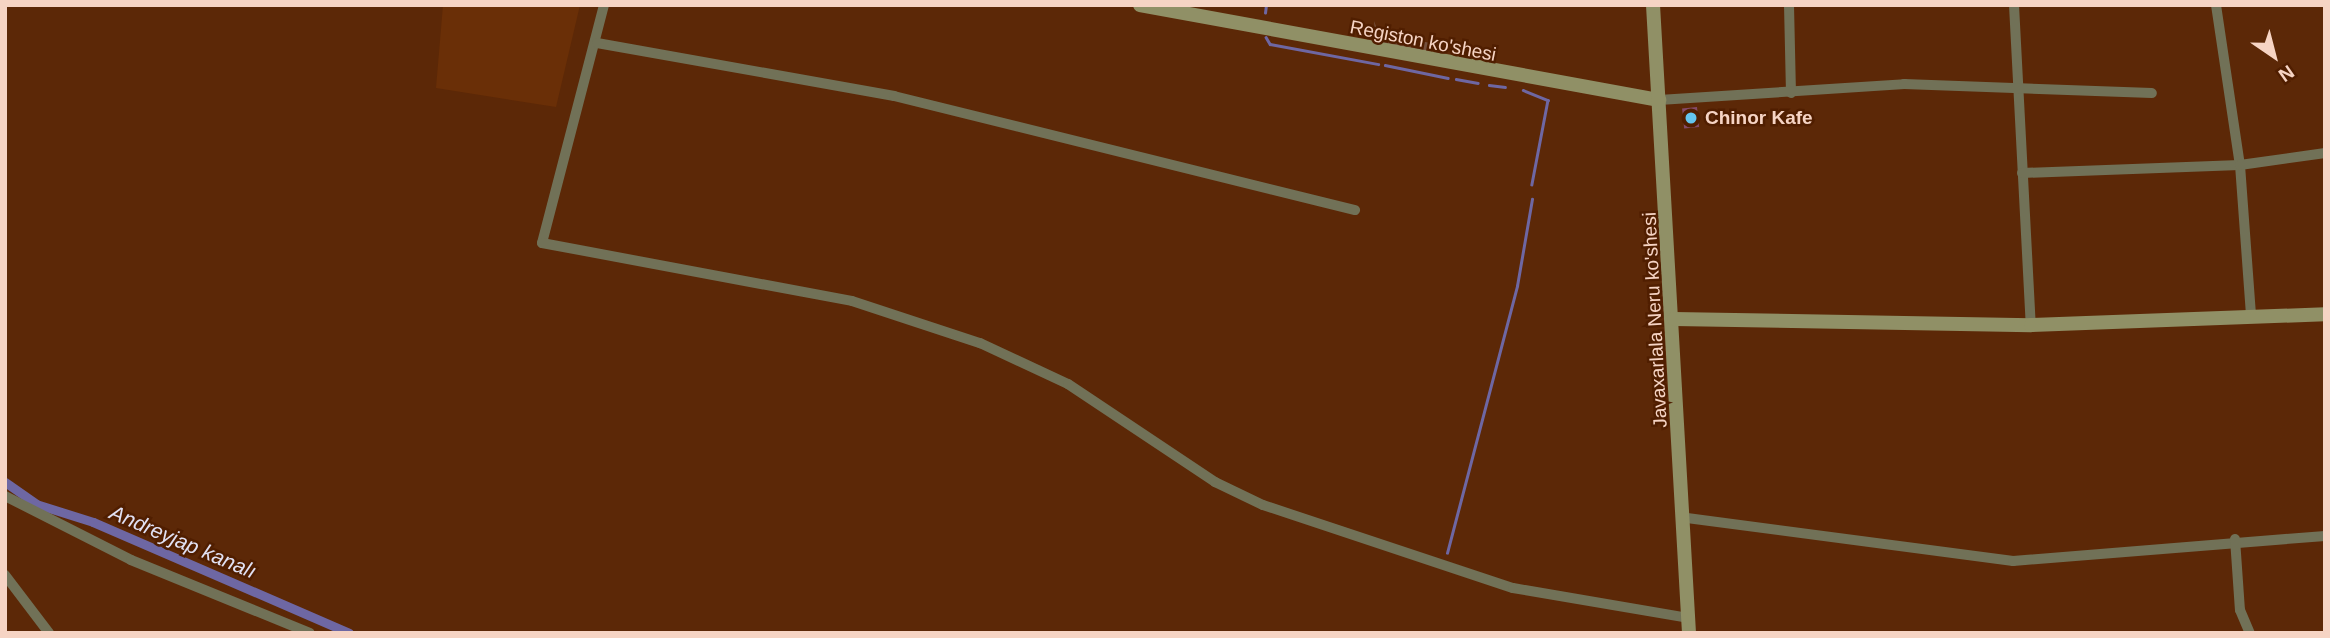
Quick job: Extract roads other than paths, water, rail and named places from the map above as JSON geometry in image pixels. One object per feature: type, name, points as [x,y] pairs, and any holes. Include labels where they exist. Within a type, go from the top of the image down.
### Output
[{"type":"street","points":[[604,5],[597,43],[562,153],[542,243],[852,302],[981,343],[1068,384],[1215,482],[1263,505],[1513,587],[1689,626]]},
{"type":"street","name":"Registon ko'shesi","points":[[1140,5],[1659,100]]},
{"type":"street","name":"Javaxarlala Neru ko'shesi","points":[[1653,5],[1686,518],[1689,626]]},
{"type":"street","points":[[1789,5],[1791,93]]},
{"type":"street","points":[[2014,5],[2031,325]]},
{"type":"street","points":[[2216,5],[2240,165],[2251,315]]},
{"type":"street","points":[[597,43],[894,96],[1355,210]]},
{"type":"street","points":[[1659,100],[1904,84],[2152,93]]},
{"type":"street","points":[[2022,173],[2240,165],[2325,153]]},
{"type":"street","points":[[1674,319],[2031,325],[2325,314]]},
{"type":"street","points":[[5,496],[131,560],[310,633]]},
{"type":"street","points":[[1686,518],[2013,561],[2235,540],[2325,536]]},
{"type":"street","points":[[2235,540],[2240,610],[2250,633]]},
{"type":"street","points":[[5,575],[49,633]]},
{"type":"waterway","points":[[1265,13],[1266,5]]},
{"type":"waterway","points":[[1266,37],[1270,44],[1378,64]]},
{"type":"waterway","points":[[1385,65],[1448,78]]},
{"type":"waterway","points":[[1456,79],[1478,83]]},
{"type":"waterway","points":[[1489,85],[1505,87]]},
{"type":"waterway","points":[[1523,90],[1548,100],[1532,184]]},
{"type":"waterway","points":[[1447,553],[1517,286],[1532,199]]},
{"type":"waterway","name":"Andreyjap kanalı","points":[[5,482],[36,504],[93,522],[349,633]]},
{"type":"place","name":"Chinor Kafe","points":[[1691,118]]}]
